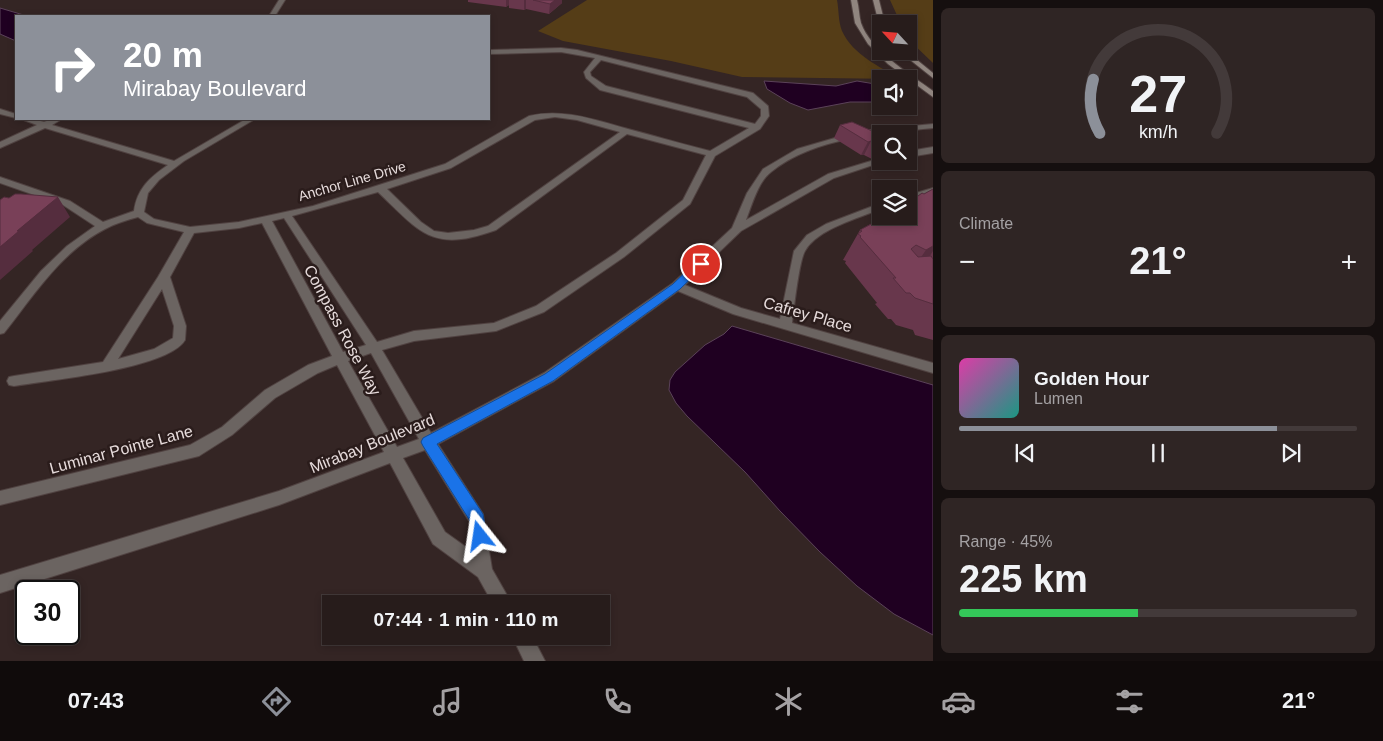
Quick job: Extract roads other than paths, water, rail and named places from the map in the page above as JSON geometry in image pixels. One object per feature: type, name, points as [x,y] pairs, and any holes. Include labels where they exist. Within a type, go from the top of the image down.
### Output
[{"type":"street","points":[[273,15],[282,0]]},
{"type":"street","points":[[854,0],[858,24],[864,35],[894,65],[933,95]]},
{"type":"street","points":[[876,0],[880,15]]},
{"type":"street","points":[[374,347],[414,336],[496,327],[540,309],[620,255],[687,202],[711,154],[757,127],[765,116],[765,108],[750,95],[600,58],[561,50],[490,52]]},
{"type":"street","points":[[600,58],[592,63],[587,72],[588,77],[603,88],[757,127]]},
{"type":"street","points":[[913,60],[933,76]]},
{"type":"street","points":[[0,111],[15,116]]},
{"type":"street","name":"Anchor Line Drive","points":[[139,213],[151,220],[190,230],[239,225],[315,208],[448,166],[532,118],[542,115],[557,114],[578,118],[711,154]]},
{"type":"street","points":[[28,120],[175,164]]},
{"type":"street","points":[[0,145],[56,120]]},
{"type":"street","points":[[0,330],[65,254],[85,236],[101,226],[139,213],[142,195],[148,187],[175,164],[249,120]]},
{"type":"street","name":"Mirabay Boulevard","points":[[737,229],[752,194],[766,171],[800,151],[862,133],[933,126]]},
{"type":"street","points":[[380,188],[424,229],[449,235],[478,234],[492,228],[626,131]]},
{"type":"street","points":[[917,153],[933,150]]},
{"type":"street","name":"Mirabay Boulevard","points":[[0,584],[278,498],[428,442],[549,377],[677,286],[737,229],[831,176],[872,164]]},
{"type":"street","points":[[0,180],[31,195],[75,207],[92,217],[101,226]]},
{"type":"street","points":[[917,196],[933,191]]},
{"type":"street","points":[[920,195],[933,202]]},
{"type":"street","points":[[786,325],[799,251],[811,237],[830,226],[872,210]]},
{"type":"street","name":"Compass Rose Way","points":[[286,214],[374,347],[428,442],[477,519],[484,571]]},
{"type":"street","name":"Compass Rose Way","points":[[265,218],[439,538],[484,571]]},
{"type":"street","points":[[108,366],[164,277],[190,230]]},
{"type":"street","points":[[14,381],[108,366],[151,356],[169,348],[179,340],[180,326],[164,277]]},
{"type":"street","name":"Cafrey Place","points":[[677,286],[737,310],[933,368]]},
{"type":"street","name":"Luminar Pointe Lane","points":[[0,498],[194,451],[227,431],[270,394],[313,370],[374,347]]},
{"type":"street","points":[[484,571],[497,595]]},
{"type":"street","points":[[526,645],[535,661]]}]
